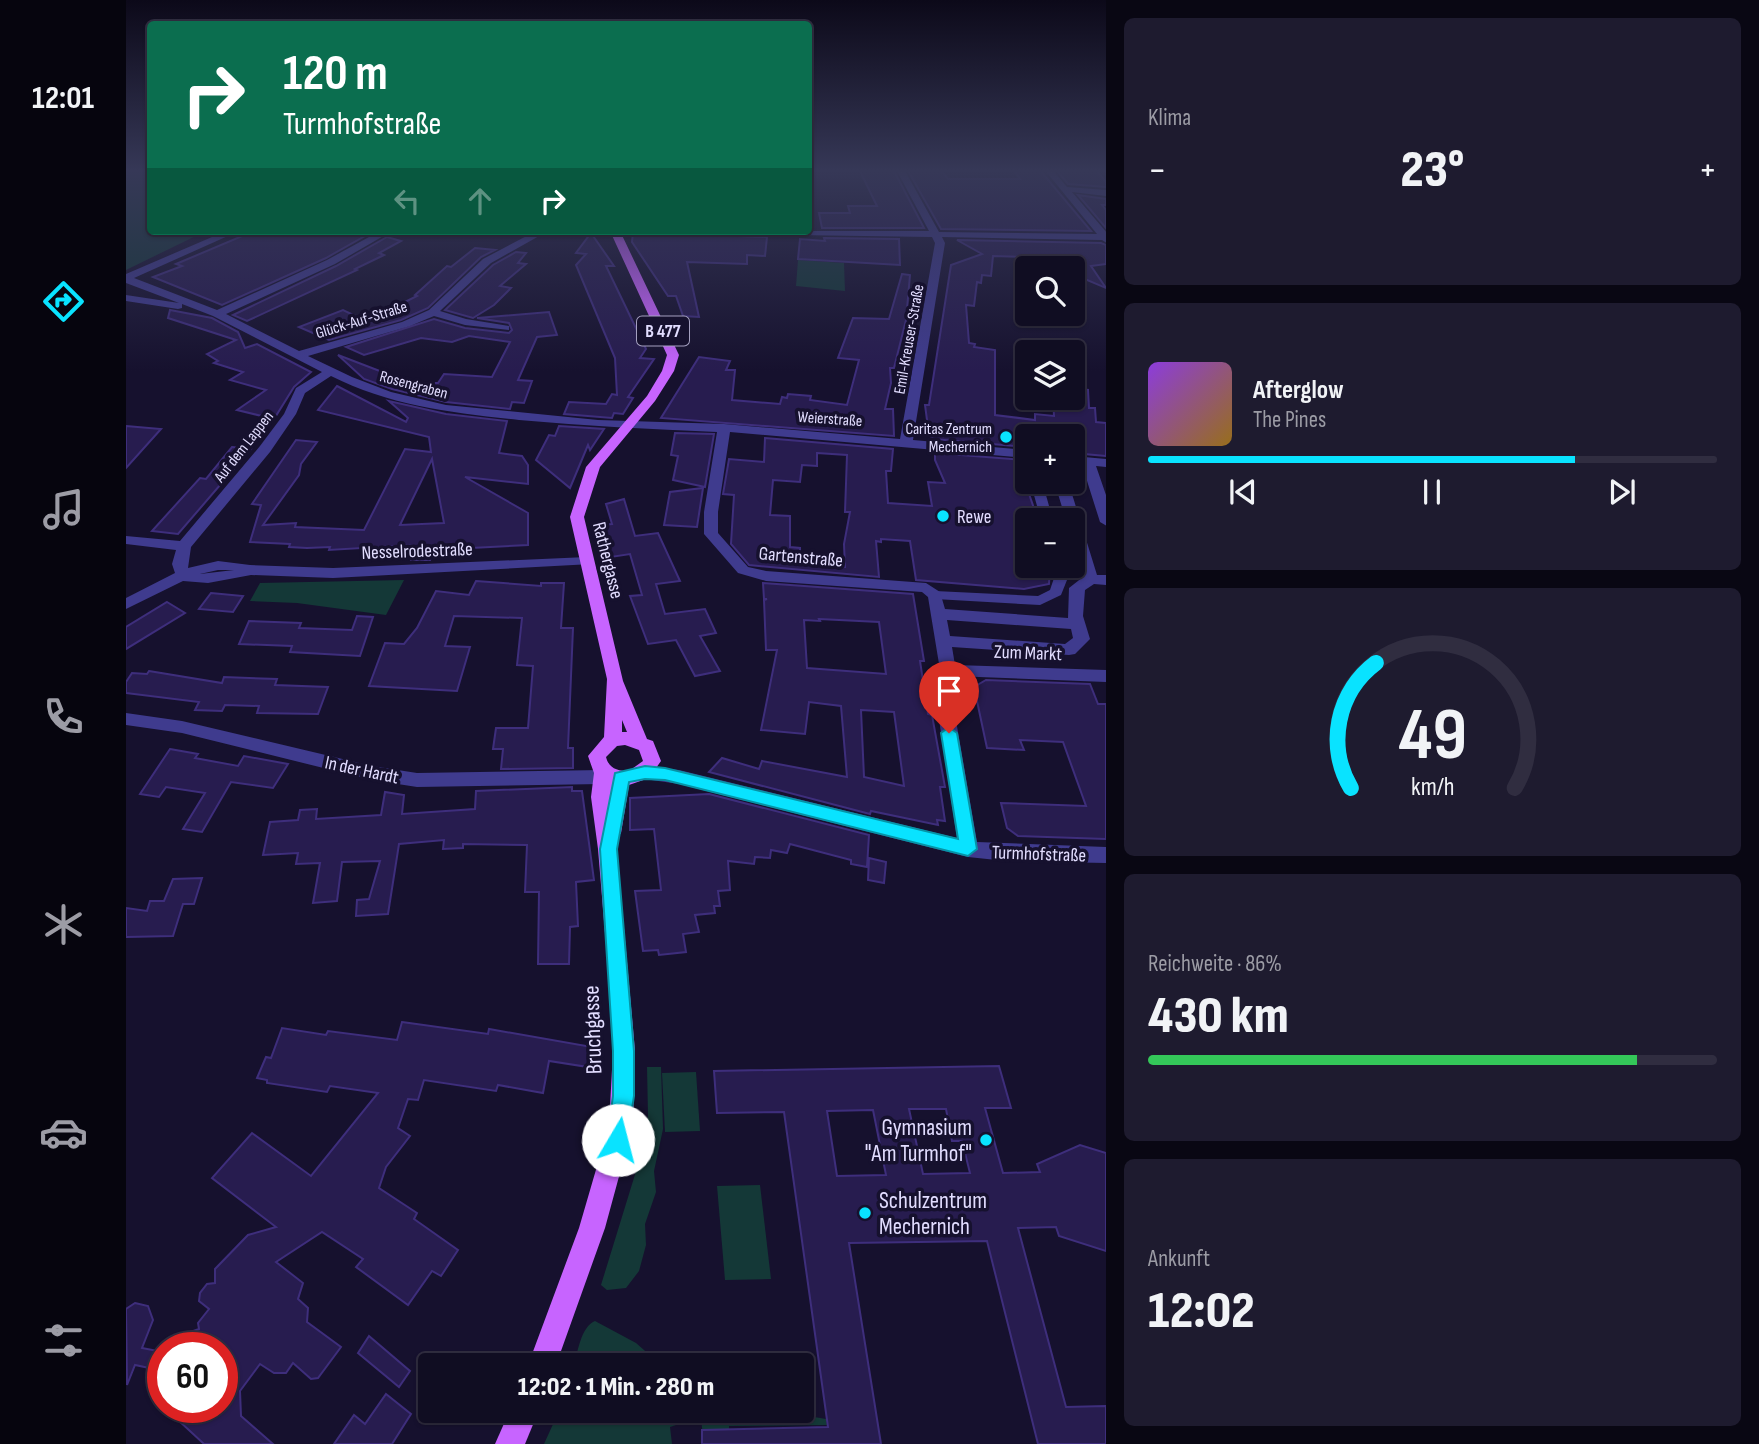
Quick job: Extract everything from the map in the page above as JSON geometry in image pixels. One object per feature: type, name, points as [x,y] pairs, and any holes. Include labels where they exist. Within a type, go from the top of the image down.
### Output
[{"type":"main road","name":"B 477","points":[[618,236],[673,355],[663,382],[629,424]]},
{"type":"main road","name":"Rathergasse","points":[[629,424],[595,463],[582,494],[577,517],[615,679],[639,741]]},
{"type":"main road","name":"Rathergasse","points":[[613,740],[615,679]]},
{"type":"main road","points":[[613,740],[626,738],[639,741]]},
{"type":"main road","name":"B 477","points":[[609,775],[597,756],[603,746],[613,740]]},
{"type":"main road","name":"B 477","points":[[639,741],[651,753],[652,761],[645,773]]},
{"type":"main road","points":[[609,775],[645,773]]},
{"type":"main road","name":"Bruchgasse","points":[[546,1353],[592,1228],[621,1125],[624,1051],[608,849],[609,775]]},
{"type":"main road","points":[[510,1444],[519,1423]]},
{"type":"street","points":[[126,278],[222,236]]},
{"type":"street","points":[[213,312],[331,262],[377,236]]},
{"type":"street","name":"Glück-Auf-Straße","points":[[298,355],[406,324],[433,312],[487,261],[533,236]]},
{"type":"street","name":"Emil-Kreuser-Straße","points":[[906,442],[940,243],[937,236]]},
{"type":"street","points":[[959,236],[1105,239]]},
{"type":"street","name":"Rosengraben","points":[[126,278],[213,312],[330,372],[387,395],[446,409],[508,417],[629,424]]},
{"type":"street","name":"Rosengraben","points":[[126,298],[213,312]]},
{"type":"street","name":"Glück-Auf-Straße","points":[[433,312],[465,322],[505,328]]},
{"type":"street","name":"Auf dem Lappen","points":[[184,546],[265,449],[290,414],[300,391],[330,372]]},
{"type":"street","name":"Weierstraße","points":[[629,424],[724,428],[1015,453]]},
{"type":"street","name":"Gartenstraße","points":[[724,428],[711,512],[711,534],[743,570],[766,576],[1040,601],[1056,592],[1061,578]]},
{"type":"street","points":[[1085,462],[1106,463]]},
{"type":"street","points":[[1088,462],[1106,522]]},
{"type":"street","points":[[126,540],[184,546],[179,564],[183,576],[126,604]]},
{"type":"street","points":[[943,641],[1069,650],[1082,639],[1077,624],[1077,587],[1099,580],[1085,548]]},
{"type":"street","name":"Nesselrodestraße","points":[[183,576],[205,580],[233,577],[250,570],[333,573],[587,561]]},
{"type":"street","points":[[931,591],[939,614],[948,670],[941,680],[968,849]]},
{"type":"street","points":[[939,614],[1077,624]]},
{"type":"street","name":"Zum Markt","points":[[948,670],[1106,676]]},
{"type":"street","name":"In der Hardt","points":[[126,719],[182,727],[417,780],[609,775]]},
{"type":"street","name":"Turmhofstraße","points":[[645,773],[678,777],[968,849],[1006,853],[1106,855]]},
{"type":"green space","points":[[126,236],[195,236],[126,270]]},
{"type":"green space","points":[[798,260],[844,263],[845,291],[796,286]]},
{"type":"green space","points":[[404,580],[386,615],[297,603],[250,601],[260,583]]},
{"type":"green space","points":[[647,1067],[661,1067],[663,1129],[654,1171],[656,1192],[645,1224],[646,1245],[639,1271],[626,1288],[607,1290],[601,1285],[645,1142],[648,1115]]},
{"type":"green space","points":[[696,1072],[700,1131],[665,1132],[662,1073]]},
{"type":"green space","points":[[760,1185],[771,1279],[725,1280],[717,1186]]},
{"type":"green space","points":[[595,1321],[636,1343],[647,1353],[577,1353],[583,1334]]},
{"type":"green space","points":[[814,1417],[826,1419],[827,1425],[729,1426],[730,1444],[704,1444],[701,1423],[814,1423]]},
{"type":"green space","points":[[554,1423],[679,1423],[670,1427],[672,1444],[544,1444]]},
{"type":"building","points":[[241,236],[364,236],[326,258],[222,305],[153,277],[182,266],[176,264]]},
{"type":"building","points":[[588,236],[593,236],[614,266],[606,266],[646,349],[640,358],[654,359],[628,397],[633,398],[623,414],[614,413],[612,418],[564,414],[569,402],[606,404],[612,394],[617,395],[615,358],[576,265],[586,254],[576,253]]},
{"type":"building","points":[[633,236],[767,237],[765,256],[747,255],[747,264],[687,262],[699,317],[683,316],[676,296],[668,296],[632,242]]},
{"type":"building","points":[[387,237],[401,241],[379,253],[384,255],[355,269],[357,270],[247,321],[233,315],[336,266]]},
{"type":"building","points":[[824,238],[899,239],[900,265],[798,259],[800,239],[825,241]]},
{"type":"building","points":[[957,240],[1106,245],[1106,264],[1091,266],[1106,288],[1085,279],[1085,256],[993,256],[991,276],[982,275],[981,283],[977,282],[974,306],[966,305],[969,343],[975,344],[974,347],[995,350],[995,415],[1035,420],[1035,414],[1054,416],[1054,410],[1085,410],[1085,390],[1088,390],[1089,408],[1095,408],[1096,422],[1106,423],[1106,456],[1085,454],[1085,424],[1015,424],[1015,446],[933,439],[929,435],[925,405],[929,405],[951,265],[982,254]]},
{"type":"building","points":[[475,248],[495,250],[481,257],[428,308],[401,320],[329,340],[299,327],[343,310],[364,320],[375,317],[417,296],[415,295],[447,266],[451,267]]},
{"type":"building","points":[[516,252],[526,253],[518,263],[526,264],[500,286],[511,288],[494,305],[473,318],[445,310],[493,265]]},
{"type":"building","points":[[902,274],[910,275],[906,320],[894,368],[890,368],[891,383],[885,409],[893,409],[894,436],[661,418],[699,357],[730,361],[726,370],[735,370],[732,400],[780,404],[782,397],[787,398],[788,394],[811,396],[810,400],[847,405],[859,360],[838,358],[853,318],[889,319]]},
{"type":"building","points":[[170,310],[212,318],[238,332],[245,348],[257,344],[311,372],[294,387],[274,419],[237,410],[266,390],[230,380],[243,372],[214,363],[218,361],[207,354],[236,340],[168,318]]},
{"type":"building","points":[[549,312],[557,335],[537,337],[518,380],[532,381],[524,403],[512,402],[510,409],[446,402],[392,389],[364,379],[338,355],[424,388],[427,383],[438,383],[444,374],[492,377],[510,342],[469,336],[452,342],[421,338],[364,355],[346,347],[434,319],[465,328],[509,333],[512,330],[509,323],[477,318]]},
{"type":"building","points":[[337,386],[406,422],[408,418],[389,401],[446,414],[507,421],[499,453],[522,456],[528,465],[528,484],[465,477],[528,513],[528,545],[432,550],[430,560],[411,560],[412,545],[329,550],[330,547],[289,547],[290,544],[250,542],[261,505],[252,504],[296,440],[317,442],[301,464],[299,475],[263,525],[296,523],[295,527],[364,530],[405,449],[431,452],[429,437],[318,410]],"holes":[[[432,459],[444,523],[400,525]]]},
{"type":"building","points":[[126,426],[161,429],[126,468]]},
{"type":"building","points":[[559,426],[604,429],[590,450],[588,445],[570,488],[536,460],[549,435],[555,436]]},
{"type":"building","points":[[675,433],[714,434],[705,487],[673,480],[678,456],[671,455]]},
{"type":"building","points":[[765,438],[893,449],[891,471],[886,471],[888,503],[932,506],[928,482],[945,483],[935,460],[935,453],[1015,459],[1015,494],[1029,494],[1034,508],[1015,508],[1015,578],[1049,578],[1049,584],[1024,589],[916,580],[910,541],[881,539],[881,542],[876,541],[879,577],[749,565],[731,544],[734,495],[723,494],[729,459],[764,462]],"holes":[[[817,453],[847,455],[845,512],[850,512],[844,544],[845,567],[810,564],[810,560],[800,560],[800,548],[790,547],[790,516],[770,515],[773,480],[800,482],[802,465],[817,466]]]},
{"type":"building","points":[[232,447],[251,449],[178,534],[152,531],[200,478],[206,479]]},
{"type":"building","points":[[703,488],[697,527],[664,525],[670,492]]},
{"type":"building","points":[[624,499],[635,536],[658,533],[680,581],[656,584],[665,614],[705,609],[716,633],[700,636],[720,671],[695,676],[676,640],[648,644],[630,596],[642,595],[630,554],[611,557],[598,525],[612,524],[606,504]]},
{"type":"building","points":[[476,581],[541,586],[541,583],[564,583],[561,628],[573,628],[568,748],[573,748],[573,768],[501,769],[503,749],[493,749],[496,728],[528,728],[533,666],[517,665],[522,618],[454,616],[445,646],[470,647],[457,691],[369,686],[385,643],[404,644],[417,628],[436,591],[469,595]]},
{"type":"building","points":[[763,583],[913,594],[924,661],[920,661],[928,714],[932,715],[945,787],[940,787],[945,821],[937,820],[938,825],[871,811],[870,814],[709,772],[722,758],[759,769],[762,761],[847,777],[841,706],[809,702],[805,734],[761,730],[777,650],[766,650],[764,600],[767,599],[764,599]],"holes":[[[819,619],[879,622],[886,674],[807,668],[804,620],[820,621]],[[861,710],[894,712],[904,786],[864,777]]]},
{"type":"building","points":[[211,593],[243,596],[233,612],[199,609]]},
{"type":"building","points":[[167,602],[185,613],[126,649],[126,627]]},
{"type":"building","points":[[357,616],[373,617],[360,656],[290,652],[292,646],[239,644],[249,621],[301,623],[299,628],[352,630]]},
{"type":"building","points":[[149,671],[222,683],[224,677],[277,679],[275,685],[328,687],[318,714],[257,713],[259,706],[225,705],[222,711],[195,710],[199,702],[126,693],[126,682],[132,673],[147,674]]},
{"type":"building","points":[[986,680],[1090,684],[1098,704],[1106,704],[1106,839],[1018,836],[1007,828],[1001,803],[1086,806],[1063,742],[1020,740],[1024,750],[987,748],[974,687]]},
{"type":"building","points":[[170,749],[198,754],[195,758],[238,766],[244,756],[288,764],[273,788],[231,782],[202,832],[183,829],[205,793],[166,787],[159,797],[140,794]]},
{"type":"building","points":[[572,787],[572,791],[582,791],[594,880],[576,882],[578,926],[570,927],[569,964],[538,964],[539,892],[525,892],[527,845],[463,844],[463,848],[443,849],[444,840],[399,844],[388,914],[356,916],[357,900],[369,899],[380,861],[342,862],[337,901],[313,903],[320,863],[296,864],[298,853],[263,855],[270,822],[298,820],[300,810],[317,809],[316,819],[381,815],[385,792],[404,795],[402,814],[475,809],[476,791]]},
{"type":"building","points":[[709,794],[869,835],[867,867],[851,864],[851,860],[790,844],[787,853],[771,850],[770,858],[755,857],[754,864],[728,861],[730,890],[718,891],[720,906],[714,906],[715,913],[695,915],[699,932],[683,934],[686,952],[659,955],[658,950],[643,951],[635,891],[661,890],[654,829],[630,830],[630,798]]},
{"type":"building","points":[[869,858],[886,862],[884,883],[868,880]]},
{"type":"building","points":[[202,878],[194,904],[183,904],[173,936],[126,937],[126,908],[147,911],[150,901],[164,901],[173,879]]},
{"type":"building","points":[[402,1022],[488,1034],[489,1029],[592,1047],[588,1067],[549,1061],[543,1093],[498,1085],[496,1091],[424,1080],[418,1100],[408,1099],[398,1128],[410,1136],[386,1167],[379,1188],[417,1213],[414,1219],[458,1250],[441,1276],[432,1271],[408,1305],[356,1267],[363,1259],[322,1232],[276,1262],[303,1283],[298,1299],[308,1308],[307,1322],[341,1347],[318,1378],[311,1379],[293,1363],[286,1373],[274,1373],[260,1364],[240,1391],[241,1416],[273,1444],[204,1444],[181,1423],[238,1423],[238,1332],[190,1332],[199,1329],[198,1323],[209,1309],[199,1301],[200,1293],[207,1284],[215,1283],[215,1269],[248,1235],[276,1227],[212,1178],[252,1133],[311,1176],[378,1093],[330,1086],[327,1092],[267,1083],[267,1080],[257,1078],[266,1057],[271,1058],[282,1028],[326,1035],[328,1031],[397,1040]]},
{"type":"building","points":[[999,1066],[1011,1108],[985,1108],[1003,1173],[1040,1172],[1037,1164],[1080,1145],[1106,1153],[1106,1251],[1059,1236],[1056,1227],[1018,1228],[1066,1407],[1106,1406],[1106,1444],[1038,1444],[987,1241],[849,1243],[881,1444],[702,1444],[702,1430],[828,1427],[784,1112],[717,1113],[714,1071]],"holes":[[[909,1109],[946,1109],[952,1141],[962,1141],[970,1173],[923,1174]],[[873,1110],[886,1175],[837,1176],[827,1111]]]},
{"type":"building","points":[[135,1303],[148,1306],[153,1320],[142,1348],[147,1349],[147,1368],[135,1365],[127,1385],[126,1309]]},
{"type":"building","points":[[369,1336],[410,1371],[399,1387],[358,1353]]},
{"type":"building","points":[[386,1394],[411,1414],[392,1444],[334,1444],[354,1415],[365,1424]]},
{"type":"place","name":"Caritas Zentrum Mechernich","points":[[1006,437]]},
{"type":"place","name":"Rewe","points":[[943,516]]},
{"type":"place","name":"Gymnasium \"Am Turmhof\"","points":[[986,1140]]},
{"type":"place","name":"Schulzentrum Mechernich","points":[[865,1213]]},
{"type":"route","points":[[618,1140],[624,1096],[624,1051],[608,849],[621,778],[627,779],[645,773],[665,774],[968,849],[949,733]]}]
